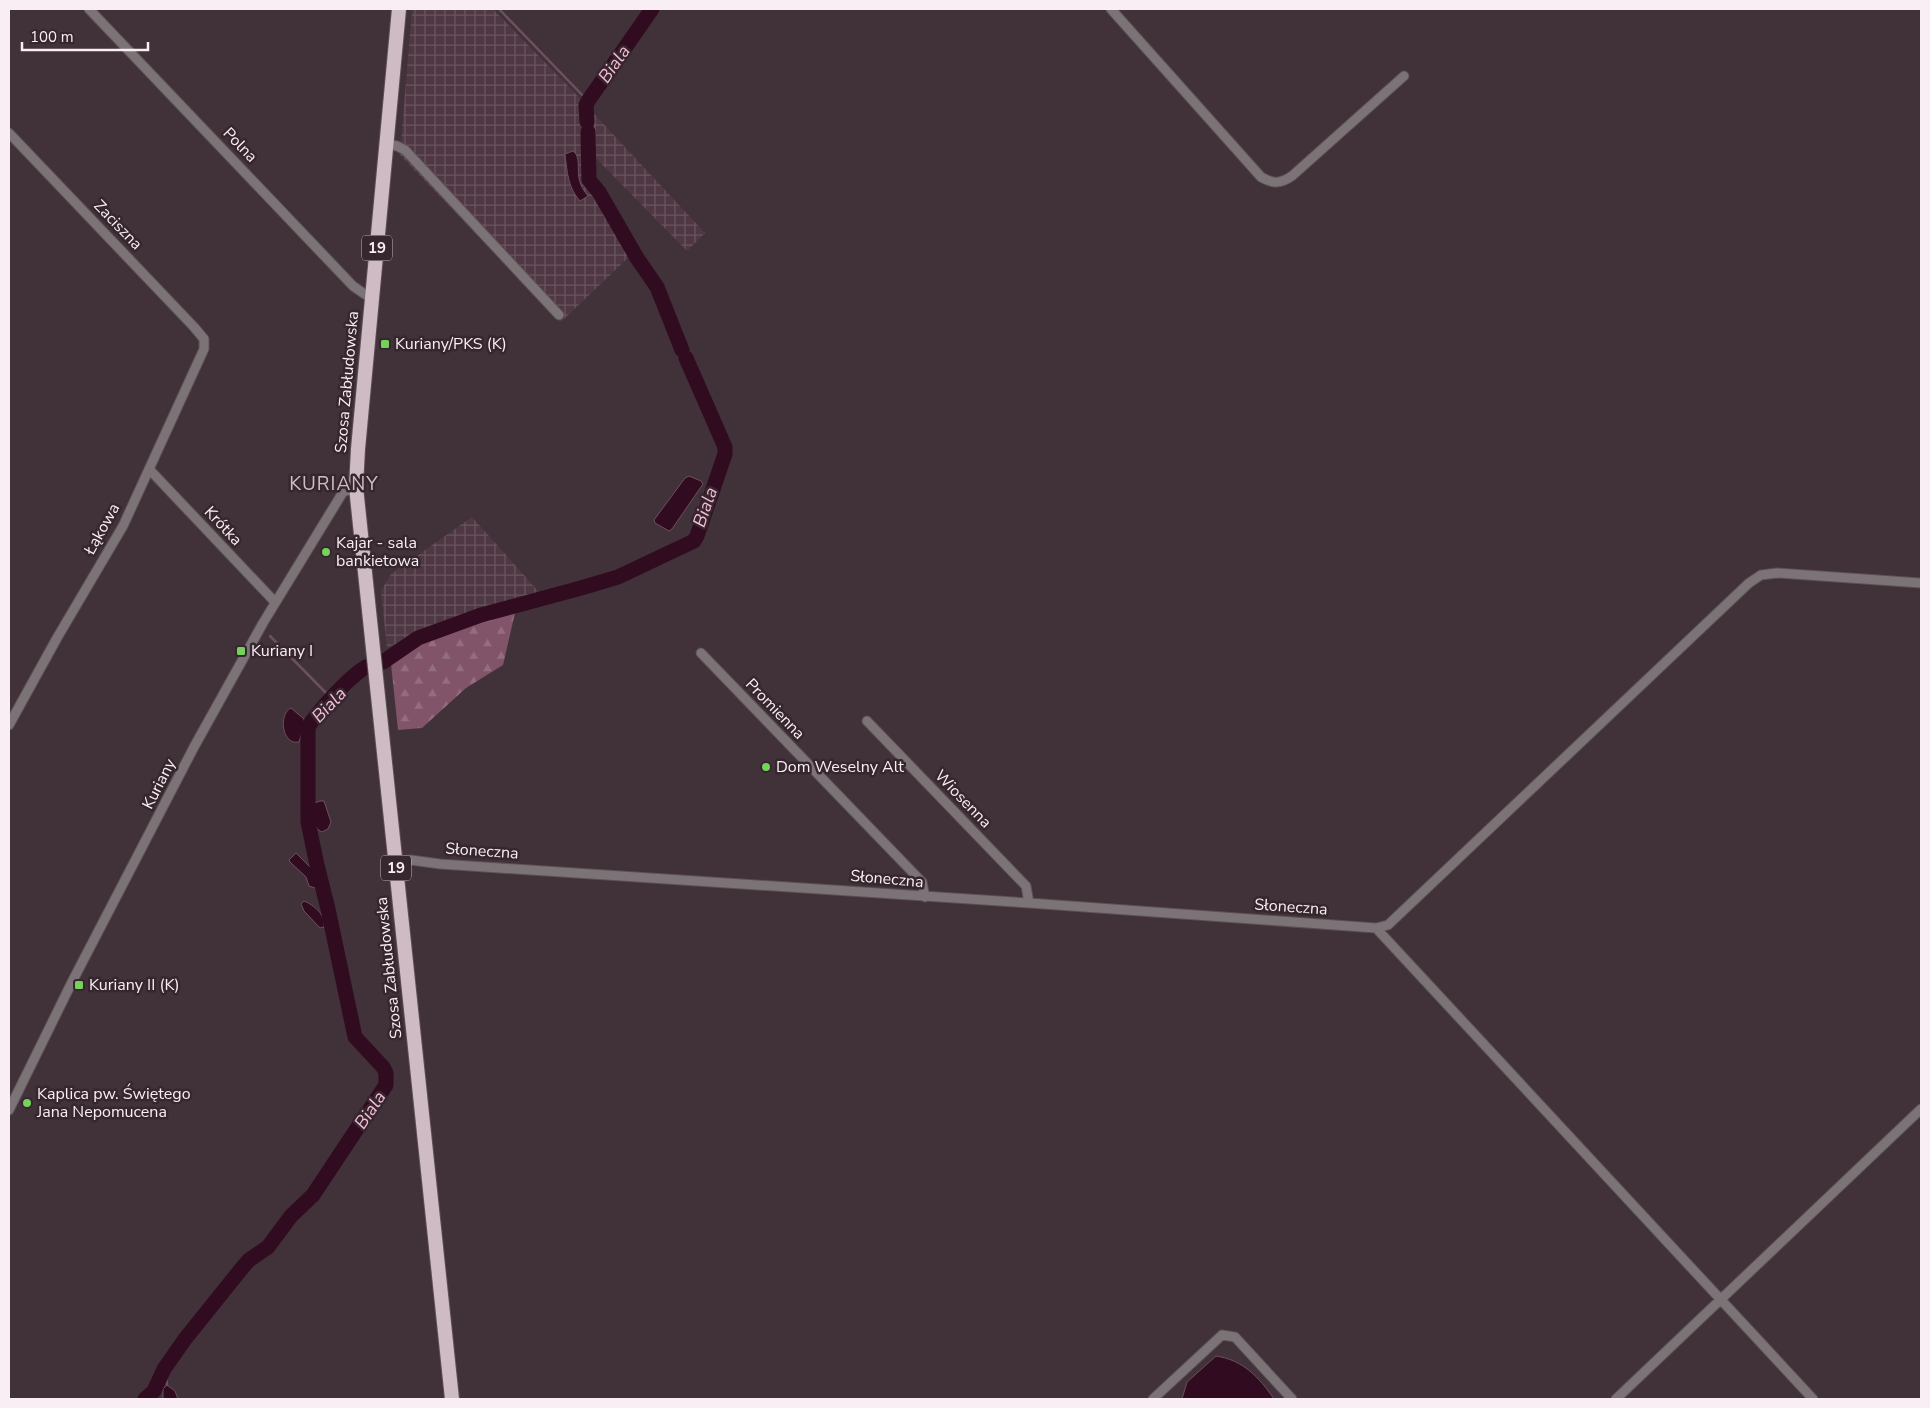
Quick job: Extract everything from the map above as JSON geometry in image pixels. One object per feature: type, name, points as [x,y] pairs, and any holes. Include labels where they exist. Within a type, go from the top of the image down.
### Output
[{"type":"highway","name":"Szosa Zabłudowska","points":[[398,9],[356,487],[452,1399]]},
{"type":"street","name":"Polna","points":[[89,9],[353,286],[366,295],[372,295]]},
{"type":"street","points":[[1111,9],[1261,177],[1271,183],[1282,183],[1292,176],[1404,76]]},
{"type":"street","name":"Zaciszna","points":[[9,133],[204,339]]},
{"type":"street","points":[[386,144],[405,150],[559,315]]},
{"type":"street","name":"Łąkowa","points":[[9,725],[57,638],[123,526],[201,357],[204,349],[204,339]]},
{"type":"street","name":"Krótka","points":[[149,470],[275,602]]},
{"type":"street","name":"Kuriany","points":[[9,1110],[72,982],[194,747],[275,602],[343,492],[356,487]]},
{"type":"street","points":[[1812,1399],[1376,928],[1388,925],[1749,583],[1761,575],[1778,573],[1921,583]]},
{"type":"street","name":"Promienna","points":[[701,653],[922,882],[925,897]]},
{"type":"street","name":"Wiosenna","points":[[867,721],[1026,886],[1029,903]]},
{"type":"street","name":"Słoneczna","points":[[395,862],[411,860],[440,864],[1376,928]]},
{"type":"street","points":[[1616,1399],[1921,1109]]},
{"type":"street","points":[[1153,1399],[1222,1336],[1234,1337],[1292,1399]]},
{"type":"shaded area","points":[[412,9],[493,9],[570,88],[705,233],[687,251],[583,145],[585,183],[631,255],[561,322],[400,155]]},
{"type":"shaded area","points":[[573,151],[578,160],[580,183],[588,196],[580,201],[573,191],[566,167],[565,154]]},
{"type":"shaded area","points":[[689,476],[701,481],[703,484],[669,531],[655,523],[654,520],[685,478]]},
{"type":"shaded area","points":[[472,517],[540,593],[418,633],[387,648],[381,591],[391,574]]},
{"type":"shaded area","points":[[291,708],[304,719],[299,742],[293,742],[289,739],[284,729],[284,716]]},
{"type":"shaded area","points":[[324,801],[331,822],[328,829],[322,832],[316,827],[314,820],[314,803]]},
{"type":"shaded area","points":[[296,853],[311,868],[318,886],[315,888],[309,886],[306,877],[290,862],[289,860]]},
{"type":"shaded area","points":[[304,901],[318,911],[323,918],[324,927],[320,928],[304,911],[301,904]]},
{"type":"shaded area","points":[[1216,1356],[1234,1361],[1250,1371],[1274,1399],[1182,1399],[1187,1382]]},
{"type":"shaded area","points":[[167,1385],[175,1391],[178,1399],[163,1399],[163,1389]]},
{"type":"green space","points":[[515,613],[503,665],[466,688],[422,728],[398,730],[391,664],[414,644],[472,622]]},
{"type":"waterway","points":[[499,9],[588,101]]},
{"type":"waterway","name":"Biala","points":[[587,122],[586,105],[588,101],[652,9]]},
{"type":"waterway","name":"Biala","points":[[588,132],[589,180],[599,192],[637,258],[657,287],[682,350]]},
{"type":"waterway","name":"Biala","points":[[383,662],[418,638],[481,615],[618,577],[694,541],[725,454],[725,447],[686,358]]},
{"type":"waterway","points":[[270,636],[332,699]]},
{"type":"waterway","name":"Biala","points":[[145,1399],[154,1391],[164,1369],[185,1339],[242,1268],[249,1260],[268,1247],[291,1216],[313,1195],[386,1085],[386,1073],[383,1067],[355,1037],[308,822],[308,727],[335,694],[351,678],[366,667]]},
{"type":"waterway","points":[[165,1367],[167,1385]]},
{"type":"place","name":"Kuriany/PKS (K)","points":[[385,344]]},
{"type":"place","name":"Kajar - sala bankietowa","points":[[326,552]]},
{"type":"place","name":"Kuriany I","points":[[241,651]]},
{"type":"place","name":"Dom Weselny Alt","points":[[766,767]]},
{"type":"place","name":"Kuriany II (K)","points":[[79,985]]},
{"type":"place","name":"Kaplica pw. Świętego Jana Nepomucena","points":[[27,1103]]},
{"type":"district","name":"KURIANY","points":[[334,484]]}]
